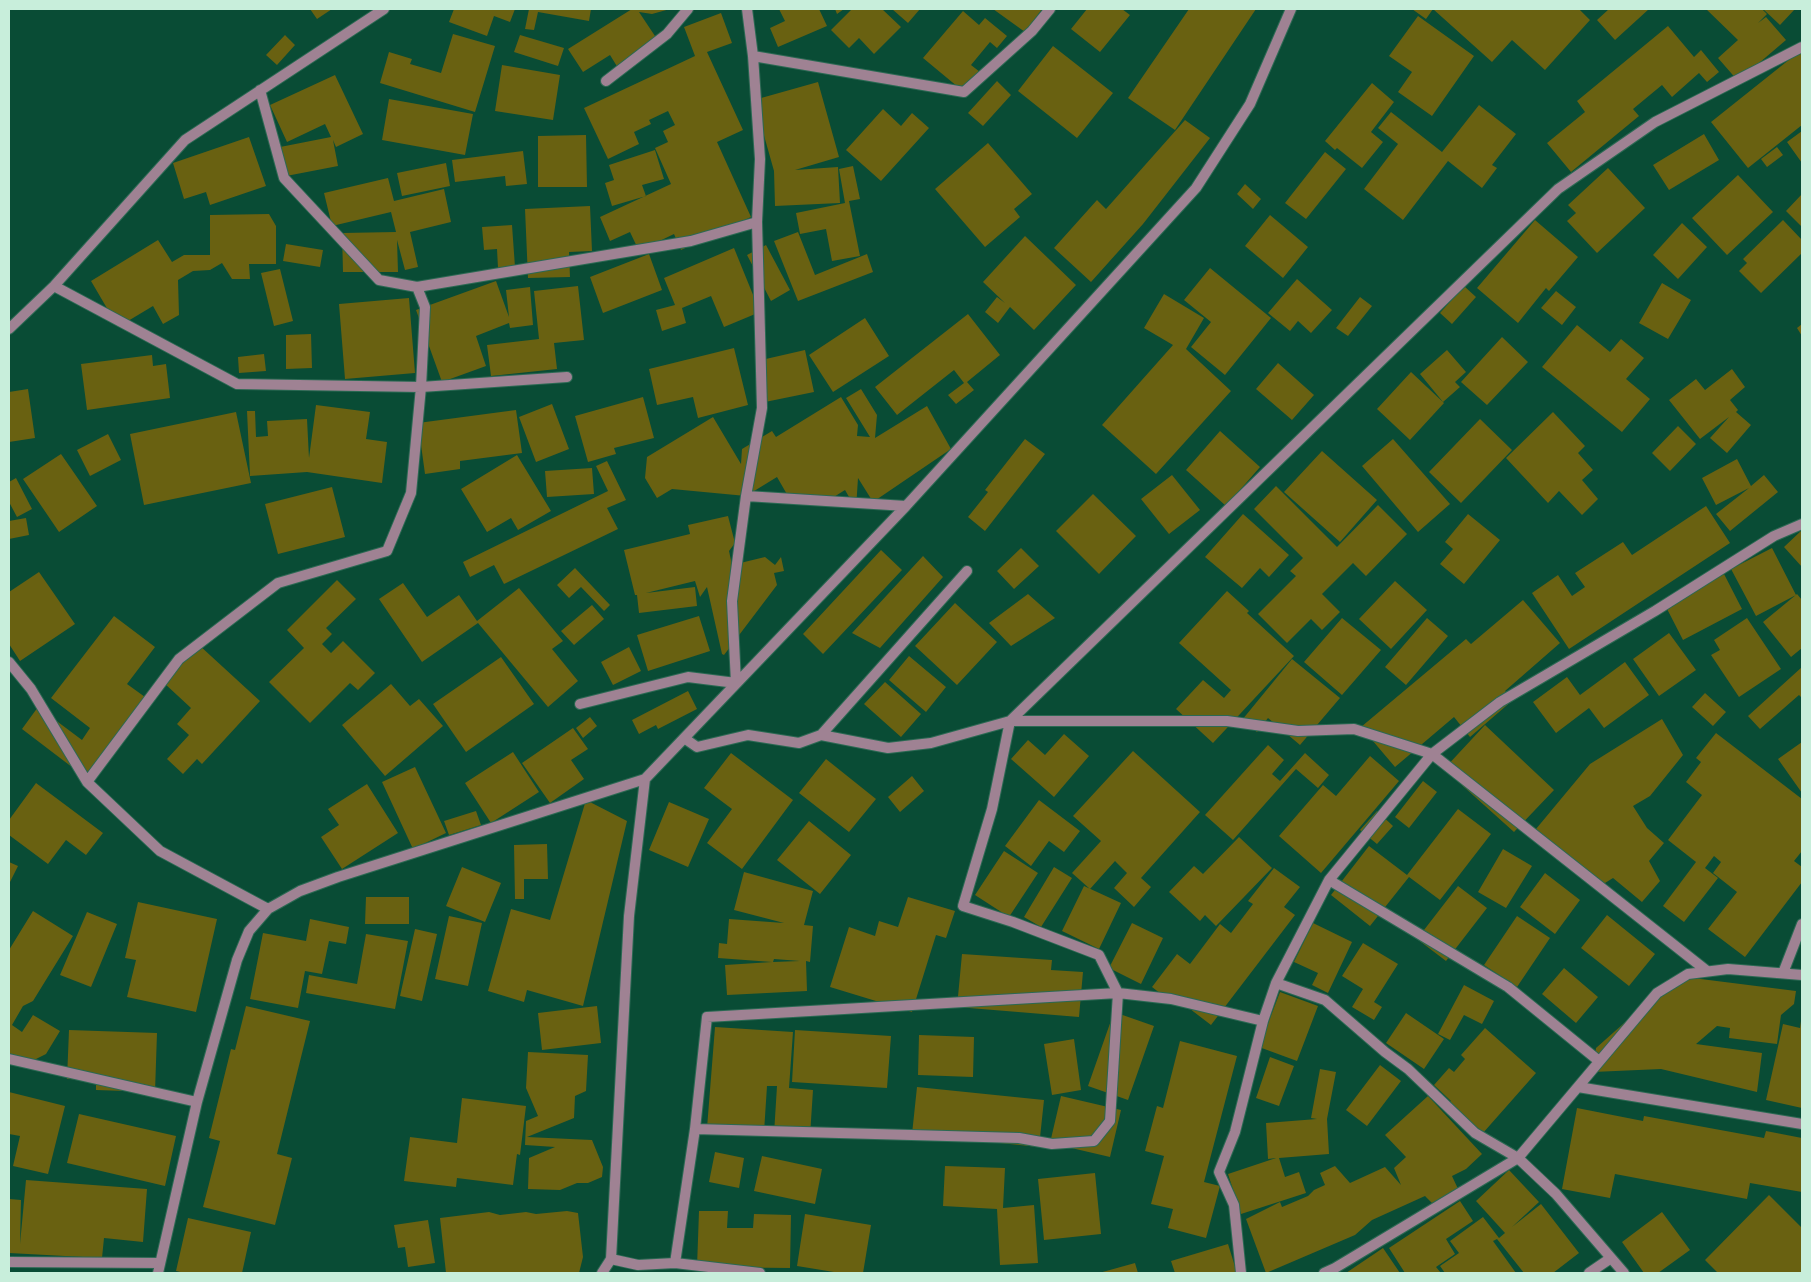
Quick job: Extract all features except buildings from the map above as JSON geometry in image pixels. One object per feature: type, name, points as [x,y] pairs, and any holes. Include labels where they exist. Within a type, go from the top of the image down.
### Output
[{"type":"street","points":[[9,329],[54,286],[185,140],[384,9]]},
{"type":"street","points":[[606,81],[667,34],[688,9]]},
{"type":"street","points":[[736,683],[732,601],[746,496],[762,408],[757,222],[760,159],[753,56],[747,9]]},
{"type":"street","points":[[753,56],[964,92],[1032,31],[1050,9]]},
{"type":"street","points":[[9,1262],[159,1268],[197,1102],[237,960],[249,931],[268,909],[300,891],[338,877],[645,779],[906,506],[1196,188],[1250,104],[1291,9]]},
{"type":"street","points":[[695,1129],[1019,1138],[1052,1144],[1094,1141],[1110,1121],[1118,993],[1099,955],[1013,922],[963,906],[992,809],[1010,721],[1558,189],[1655,122],[1802,47]]},
{"type":"street","points":[[260,90],[284,178],[379,280],[417,286],[691,241],[757,222]]},
{"type":"street","points":[[54,286],[237,384],[421,386],[567,377]]},
{"type":"street","points":[[87,782],[179,659],[278,583],[387,551],[411,493],[421,386],[425,307],[417,286]]},
{"type":"street","points":[[746,496],[906,506]]},
{"type":"street","points":[[1241,1273],[1234,1205],[1219,1172],[1235,1132],[1263,1021],[1276,983],[1329,880],[1432,754],[1500,702],[1655,611],[1774,536],[1802,524]]},
{"type":"street","points":[[684,738],[697,747],[748,735],[799,743],[821,735],[967,571]]},
{"type":"street","points":[[9,662],[31,689],[87,782],[160,852],[268,909]]},
{"type":"street","points":[[580,704],[688,677],[736,683]]},
{"type":"street","points":[[821,735],[888,748],[931,743],[1010,721],[1227,721],[1298,731],[1354,729],[1432,754],[1707,972]]},
{"type":"street","points":[[602,1273],[611,1259],[629,916],[645,779]]},
{"type":"street","points":[[1329,880],[1508,987],[1599,1061]]},
{"type":"street","points":[[1783,973],[1802,924]]},
{"type":"street","points":[[1324,1273],[1518,1158],[1657,993],[1688,974],[1728,969],[1802,975]]},
{"type":"street","points":[[1276,983],[1325,1000],[1385,1052],[1408,1069],[1475,1133],[1518,1158],[1556,1194],[1624,1273]]},
{"type":"street","points":[[675,1264],[695,1129],[707,1017],[1118,993],[1171,999],[1263,1021]]},
{"type":"street","points":[[9,1059],[197,1102]]},
{"type":"street","points":[[1578,1087],[1802,1124]]},
{"type":"street","points":[[1589,1273],[1611,1258]]},
{"type":"street","points":[[611,1259],[638,1265],[675,1264],[760,1273]]}]
